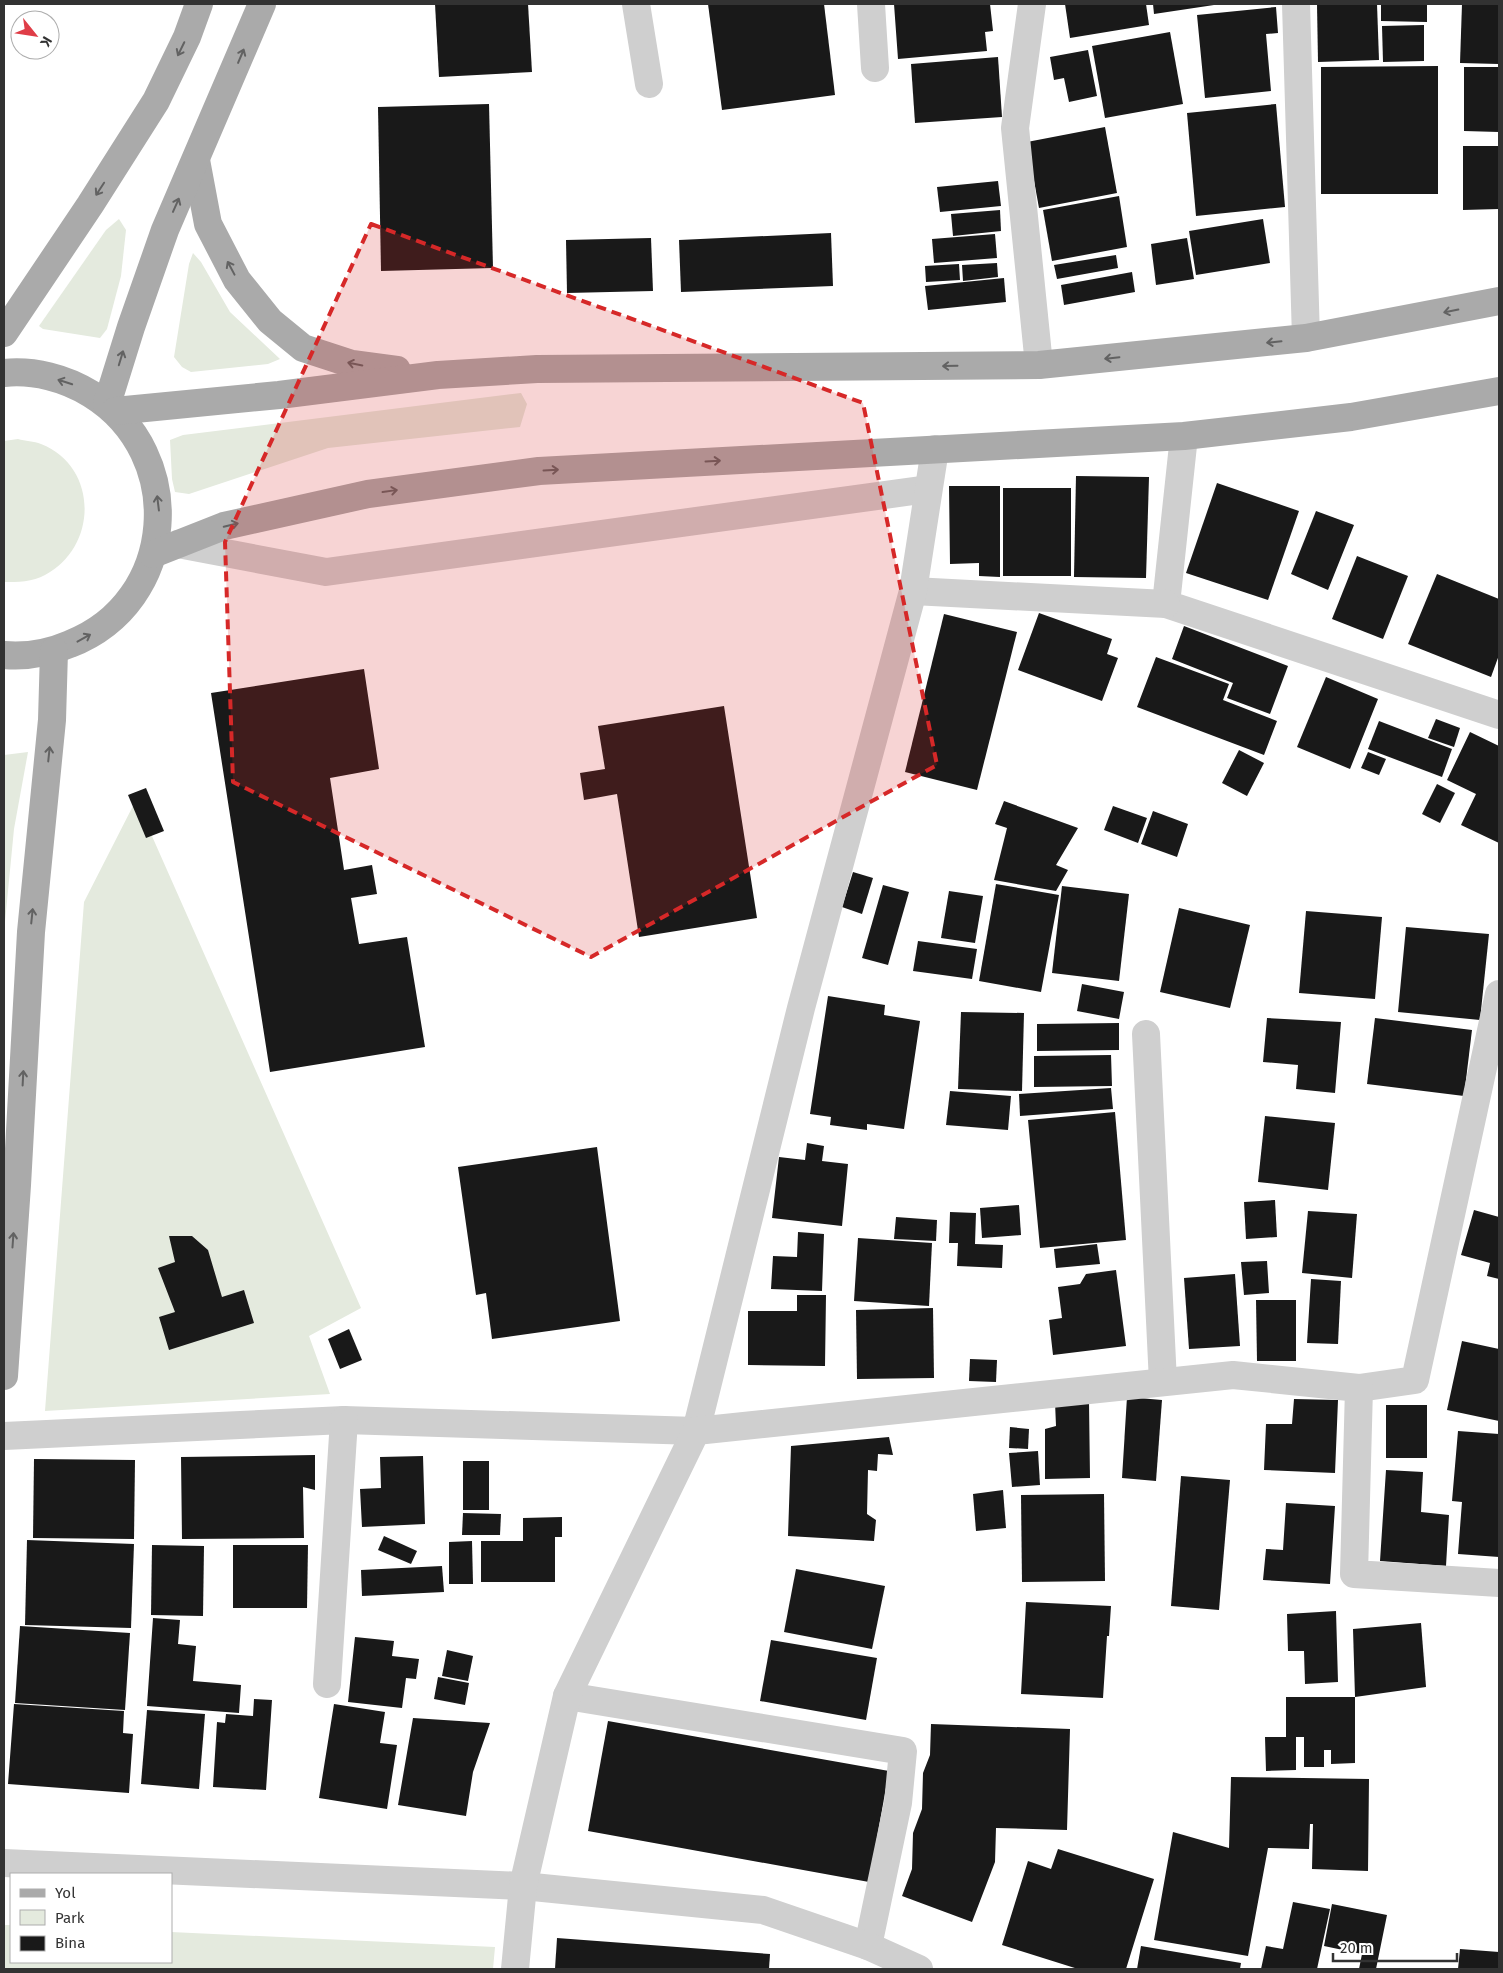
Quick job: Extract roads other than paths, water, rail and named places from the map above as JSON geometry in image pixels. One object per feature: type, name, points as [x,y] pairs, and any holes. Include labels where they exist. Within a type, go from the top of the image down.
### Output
[{"type":"main road","points":[[4,333],[90,205],[156,101],[187,37],[199,4]]},
{"type":"main road","points":[[111,408],[131,326],[165,230],[262,4]]},
{"type":"main road","points":[[196,160],[208,224],[237,280],[270,321],[303,348],[352,364],[438,375]]},
{"type":"main road","points":[[111,408],[279,395],[438,375],[537,369],[1039,365],[1306,338],[1499,301]]},
{"type":"main road","points":[[4,373],[42,374],[76,385],[111,408],[139,442],[154,477],[159,516],[153,554],[142,581],[126,604],[105,625],[81,640],[54,651],[30,655],[4,655]]},
{"type":"main road","points":[[153,554],[224,526],[368,494],[539,471],[1184,436],[1351,417],[1499,391]]},
{"type":"main road","points":[[4,1376],[18,1175],[31,932],[52,720],[54,651]]},
{"type":"street","points":[[636,4],[649,84]]},
{"type":"street","points":[[871,4],[875,68]]},
{"type":"street","points":[[1032,4],[1015,128],[1039,365]]},
{"type":"street","points":[[1296,4],[1306,338]]},
{"type":"street","points":[[1166,604],[1184,436]]},
{"type":"street","points":[[515,1969],[523,1886],[567,1696],[696,1431],[801,1008],[913,591],[935,449]]},
{"type":"street","points":[[178,544],[326,572],[928,489]]},
{"type":"street","points":[[913,591],[1166,604],[1499,715]]},
{"type":"street","points":[[4,1436],[344,1420],[696,1431],[1233,1375],[1359,1388],[1415,1380],[1499,994]]},
{"type":"street","points":[[1146,1034],[1163,1382]]},
{"type":"street","points":[[1359,1388],[1354,1574],[1499,1583]]},
{"type":"street","points":[[327,1684],[344,1420]]},
{"type":"street","points":[[567,1696],[903,1751],[898,1803],[868,1946]]},
{"type":"street","points":[[4,1863],[523,1886],[763,1910],[868,1946],[919,1969]]}]
